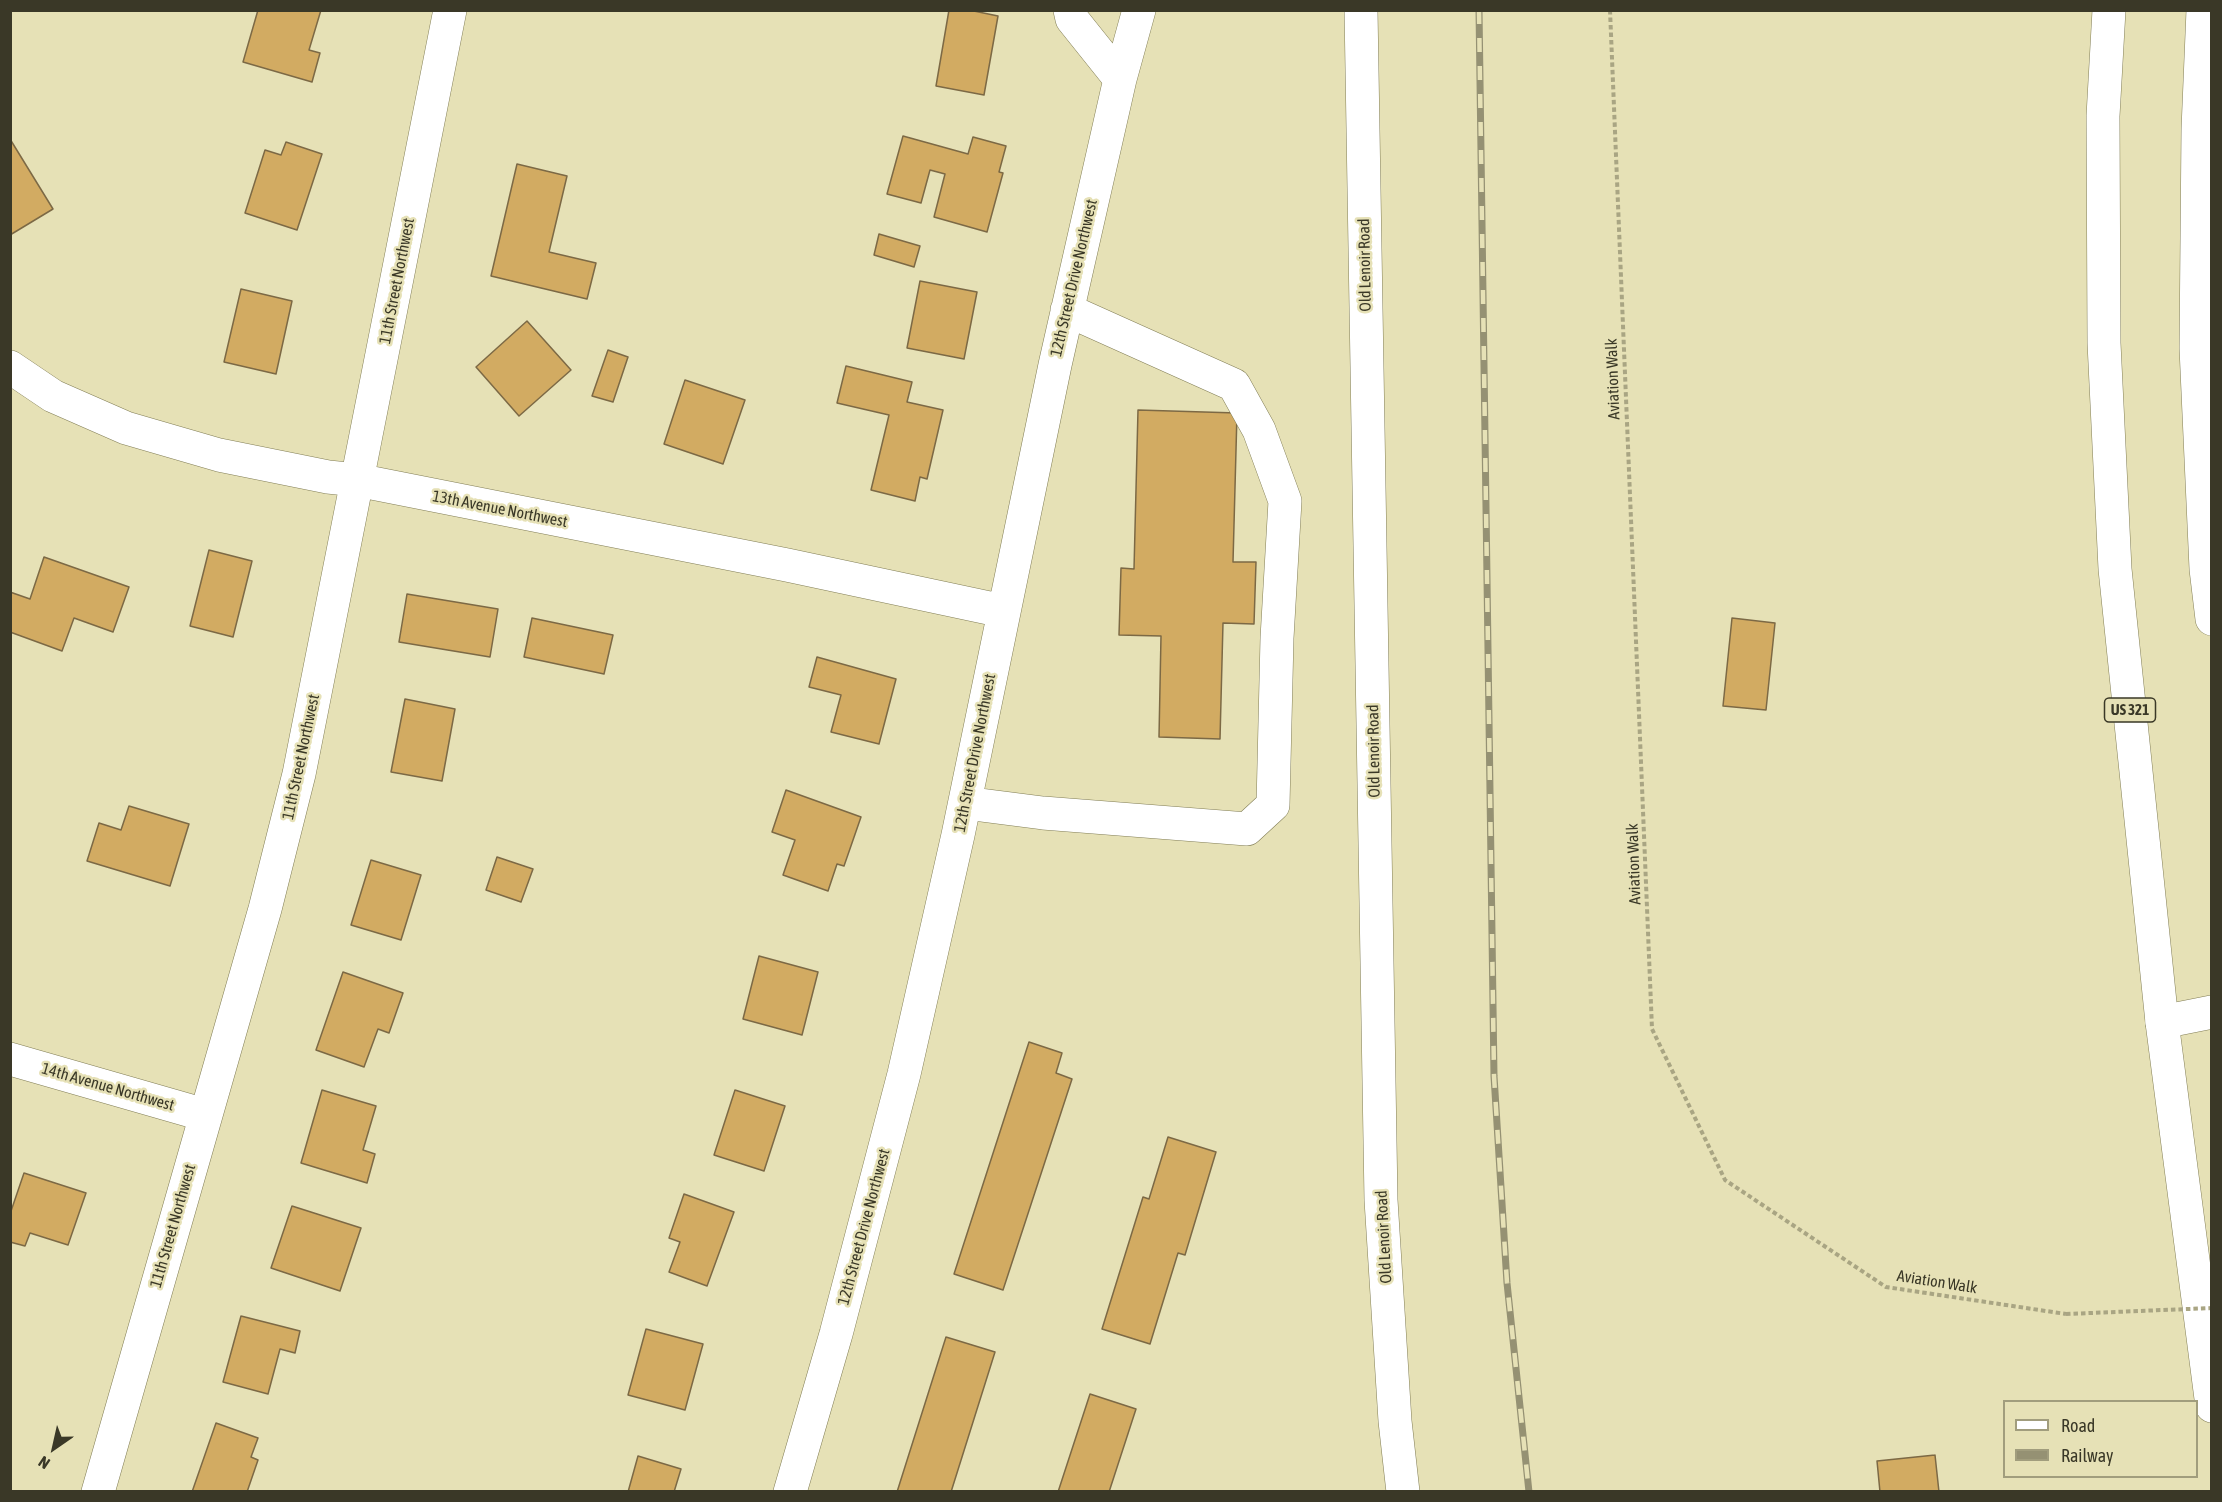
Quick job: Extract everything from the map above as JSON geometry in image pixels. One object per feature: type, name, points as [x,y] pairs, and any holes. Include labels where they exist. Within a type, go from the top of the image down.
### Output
[{"type":"main road","name":"11th Street Northwest","points":[[98,1491],[265,909],[299,774],[450,10]]},
{"type":"main road","points":[[1071,10],[1072,19],[1120,79]]},
{"type":"main road","name":"12th Street Drive Northwest","points":[[790,1491],[836,1334],[904,1074],[965,803],[1067,310],[1120,79],[1139,10]]},
{"type":"main road","name":"Old Lenoir Road","points":[[1361,10],[1381,1200],[1395,1421],[1403,1491]]},
{"type":"main road","name":"US 321","points":[[2109,10],[2103,116],[2104,343],[2114,545],[2162,1022],[2211,1406]]},
{"type":"main road","points":[[2202,10],[2205,84],[2196,348],[2206,570],[2211,619]]},
{"type":"main road","points":[[965,803],[1043,813],[1247,829],[1273,805],[1277,638],[1285,501],[1259,430],[1234,386],[1067,310]]},
{"type":"main road","name":"13th Avenue Northwest","points":[[10,367],[53,396],[126,429],[219,455],[786,565],[1003,611]]},
{"type":"main road","points":[[2162,1022],[2211,1012]]},
{"type":"main road","name":"14th Avenue Northwest","points":[[10,1059],[205,1115]]},
{"type":"path","name":"Aviation Walk","points":[[1610,10],[1652,1029],[1725,1180],[1886,1287],[2066,1314],[2211,1308]]},
{"type":"building","points":[[258,10],[321,10],[309,50],[320,53],[312,82],[243,62]]},
{"type":"building","points":[[949,10],[969,10],[998,16],[984,95],[936,86]]},
{"type":"building","points":[[903,136],[968,154],[973,137],[1006,146],[999,172],[1003,173],[987,232],[934,217],[945,174],[930,170],[921,203],[887,194]]},
{"type":"building","points":[[10,139],[53,209],[10,235]]},
{"type":"building","points":[[286,142],[322,154],[297,230],[245,213],[265,150],[281,155]]},
{"type":"building","points":[[517,164],[567,176],[549,252],[596,263],[587,299],[491,276]]},
{"type":"building","points":[[879,234],[920,246],[914,267],[874,255]]},
{"type":"building","points":[[920,281],[977,292],[964,359],[907,348]]},
{"type":"building","points":[[241,289],[292,301],[276,374],[224,362]]},
{"type":"building","points":[[527,321],[571,370],[519,416],[476,367]]},
{"type":"building","points":[[608,350],[628,357],[613,402],[592,396]]},
{"type":"building","points":[[846,366],[912,382],[907,402],[943,410],[927,479],[920,477],[915,501],[871,490],[889,415],[837,403]]},
{"type":"building","points":[[685,380],[745,400],[723,464],[664,444]]},
{"type":"building","points":[[1138,410],[1237,413],[1233,562],[1256,562],[1254,624],[1223,623],[1220,739],[1159,737],[1161,636],[1119,635],[1121,568],[1134,569]]},
{"type":"building","points":[[209,550],[252,561],[233,637],[190,626]]},
{"type":"building","points":[[44,557],[129,587],[113,632],[74,618],[62,651],[10,632],[10,592],[30,599]]},
{"type":"building","points":[[407,594],[498,609],[490,657],[399,642]]},
{"type":"building","points":[[532,618],[613,635],[604,674],[524,657]]},
{"type":"building","points":[[1732,618],[1775,623],[1766,710],[1723,706]]},
{"type":"building","points":[[817,657],[896,679],[879,744],[831,732],[841,695],[809,687]]},
{"type":"building","points":[[405,699],[455,709],[442,781],[391,772]]},
{"type":"building","points":[[786,790],[861,817],[844,866],[837,864],[828,891],[783,875],[795,840],[772,832]]},
{"type":"building","points":[[129,806],[189,824],[170,886],[87,861],[99,823],[121,830]]},
{"type":"building","points":[[497,857],[533,869],[521,902],[486,890]]},
{"type":"building","points":[[371,860],[421,875],[401,940],[351,925]]},
{"type":"building","points":[[759,956],[818,972],[802,1035],[743,1019]]},
{"type":"building","points":[[343,972],[403,993],[389,1033],[378,1029],[364,1067],[316,1050]]},
{"type":"building","points":[[1029,1042],[1062,1053],[1056,1073],[1072,1079],[1003,1290],[954,1274]]},
{"type":"building","points":[[322,1090],[376,1106],[363,1150],[375,1154],[367,1183],[301,1163]]},
{"type":"building","points":[[735,1090],[785,1106],[764,1171],[714,1155]]},
{"type":"building","points":[[1168,1137],[1216,1152],[1185,1255],[1178,1253],[1150,1344],[1102,1329],[1143,1197],[1149,1199]]},
{"type":"building","points":[[24,1173],[86,1193],[68,1245],[30,1233],[25,1246],[10,1242],[10,1214]]},
{"type":"building","points":[[684,1194],[734,1212],[707,1286],[669,1272],[680,1242],[669,1238]]},
{"type":"building","points":[[292,1206],[361,1228],[340,1291],[271,1268]]},
{"type":"building","points":[[241,1316],[300,1331],[295,1353],[280,1349],[268,1394],[223,1382]]},
{"type":"building","points":[[646,1329],[703,1344],[685,1410],[628,1395]]},
{"type":"building","points":[[946,1337],[995,1352],[951,1492],[897,1492]]},
{"type":"building","points":[[1090,1394],[1136,1409],[1109,1492],[1058,1492]]},
{"type":"building","points":[[216,1423],[258,1438],[251,1457],[258,1460],[247,1492],[192,1492]]},
{"type":"building","points":[[1935,1455],[1939,1492],[1880,1492],[1877,1461]]},
{"type":"building","points":[[638,1456],[681,1469],[674,1492],[628,1492]]},
{"type":"railway","points":[[1479,10],[1494,1076],[1507,1283],[1529,1492]]}]
